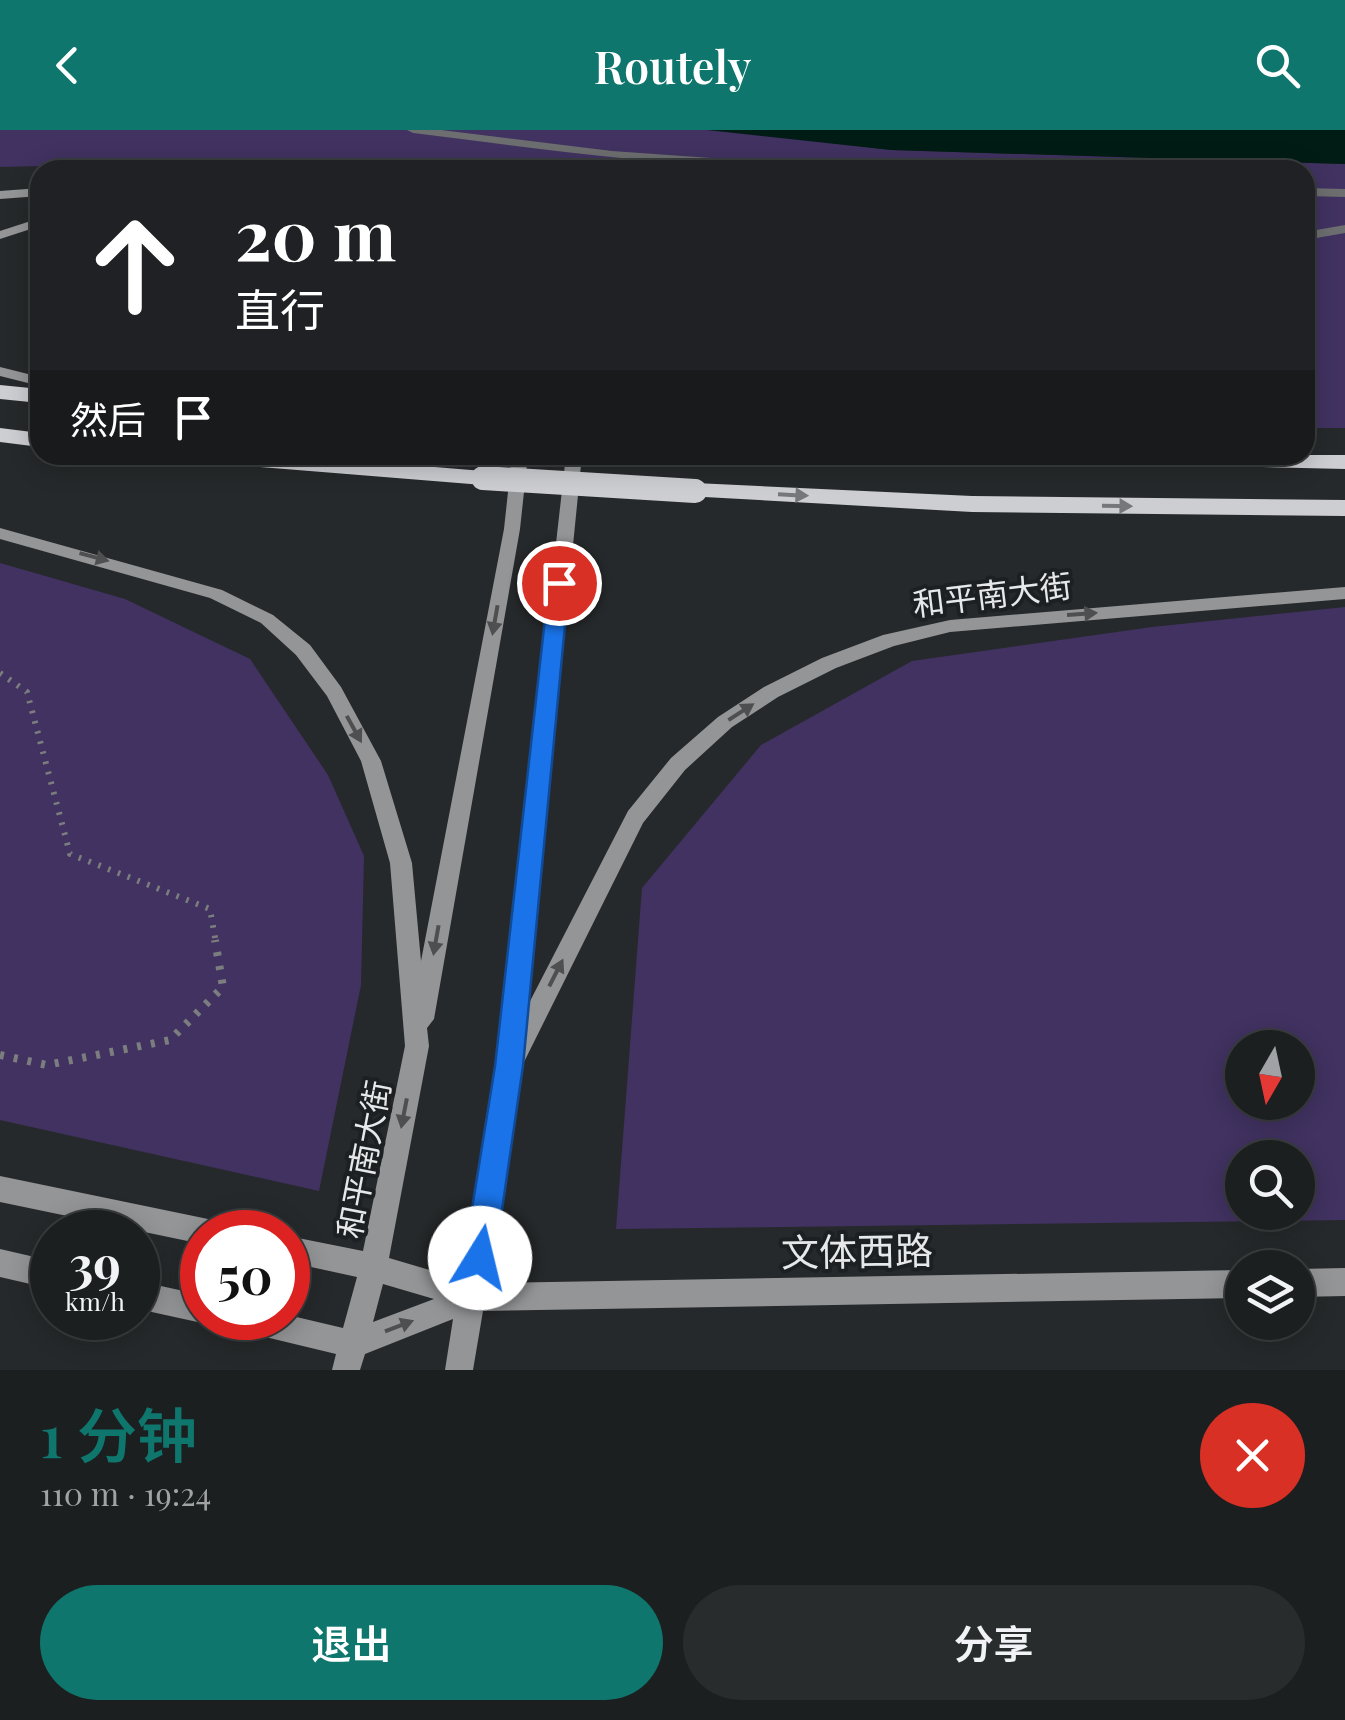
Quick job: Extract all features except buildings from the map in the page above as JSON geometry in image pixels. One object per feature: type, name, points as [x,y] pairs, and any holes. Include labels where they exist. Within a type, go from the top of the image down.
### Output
[{"type":"highway","points":[[0,392],[30,395]]},
{"type":"highway","points":[[0,435],[30,439]]},
{"type":"highway","points":[[1315,461],[1345,462]]},
{"type":"highway","points":[[323,465],[483,478],[972,504],[1345,508]]},
{"type":"main road","points":[[0,194],[30,192]]},
{"type":"main road","points":[[0,235],[30,225]]},
{"type":"main road","points":[[0,371],[30,379]]},
{"type":"main road","points":[[417,1046],[512,529],[519,465]]},
{"type":"main road","points":[[509,1066],[573,465]]},
{"type":"main road","name":"和平南大街","points":[[0,534],[216,594],[266,619],[303,650],[334,692],[372,761],[400,862],[417,1046],[374,1268],[350,1357]]},
{"type":"main road","name":"和平南大街","points":[[459,1370],[509,1066],[635,817],[678,764],[725,722],[771,692],[828,663],[890,640],[950,626],[1345,593]]},
{"type":"main road","points":[[0,1189],[180,1226]]},
{"type":"main road","name":"文体西路","points":[[310,1254],[474,1297],[1225,1284]]},
{"type":"main road","points":[[0,1263],[30,1270]]},
{"type":"main road","points":[[1315,1283],[1345,1282]]},
{"type":"main road","name":"文体西路","points":[[350,1357],[474,1297]]},
{"type":"main road","points":[[301,1340],[350,1357]]},
{"type":"street","points":[[413,130],[691,160]]},
{"type":"street","points":[[1315,192],[1345,193]]},
{"type":"street","points":[[1315,234],[1345,229]]},
{"type":"path","points":[[0,673],[27,692],[70,854],[210,909],[223,987],[170,1040],[47,1064],[0,1055]]},
{"type":"shaded area","points":[[0,130],[733,130],[891,150],[1215,160],[30,160],[30,166],[0,167]]},
{"type":"shaded area","points":[[707,130],[1345,130],[1345,164],[1315,163],[1315,160],[891,150]]},
{"type":"shaded area","points":[[1315,163],[1345,164],[1345,428],[1315,428]]},
{"type":"shaded area","points":[[0,563],[125,599],[250,659],[328,775],[364,856],[361,985],[319,1191],[0,1120]]},
{"type":"shaded area","points":[[1345,607],[1345,1220],[1315,1220],[1315,1140],[1225,1140],[1225,1221],[616,1229],[642,888],[761,745],[912,661],[1152,627]]},
{"type":"route","points":[[480,1258],[509,1066],[559,583]]}]
